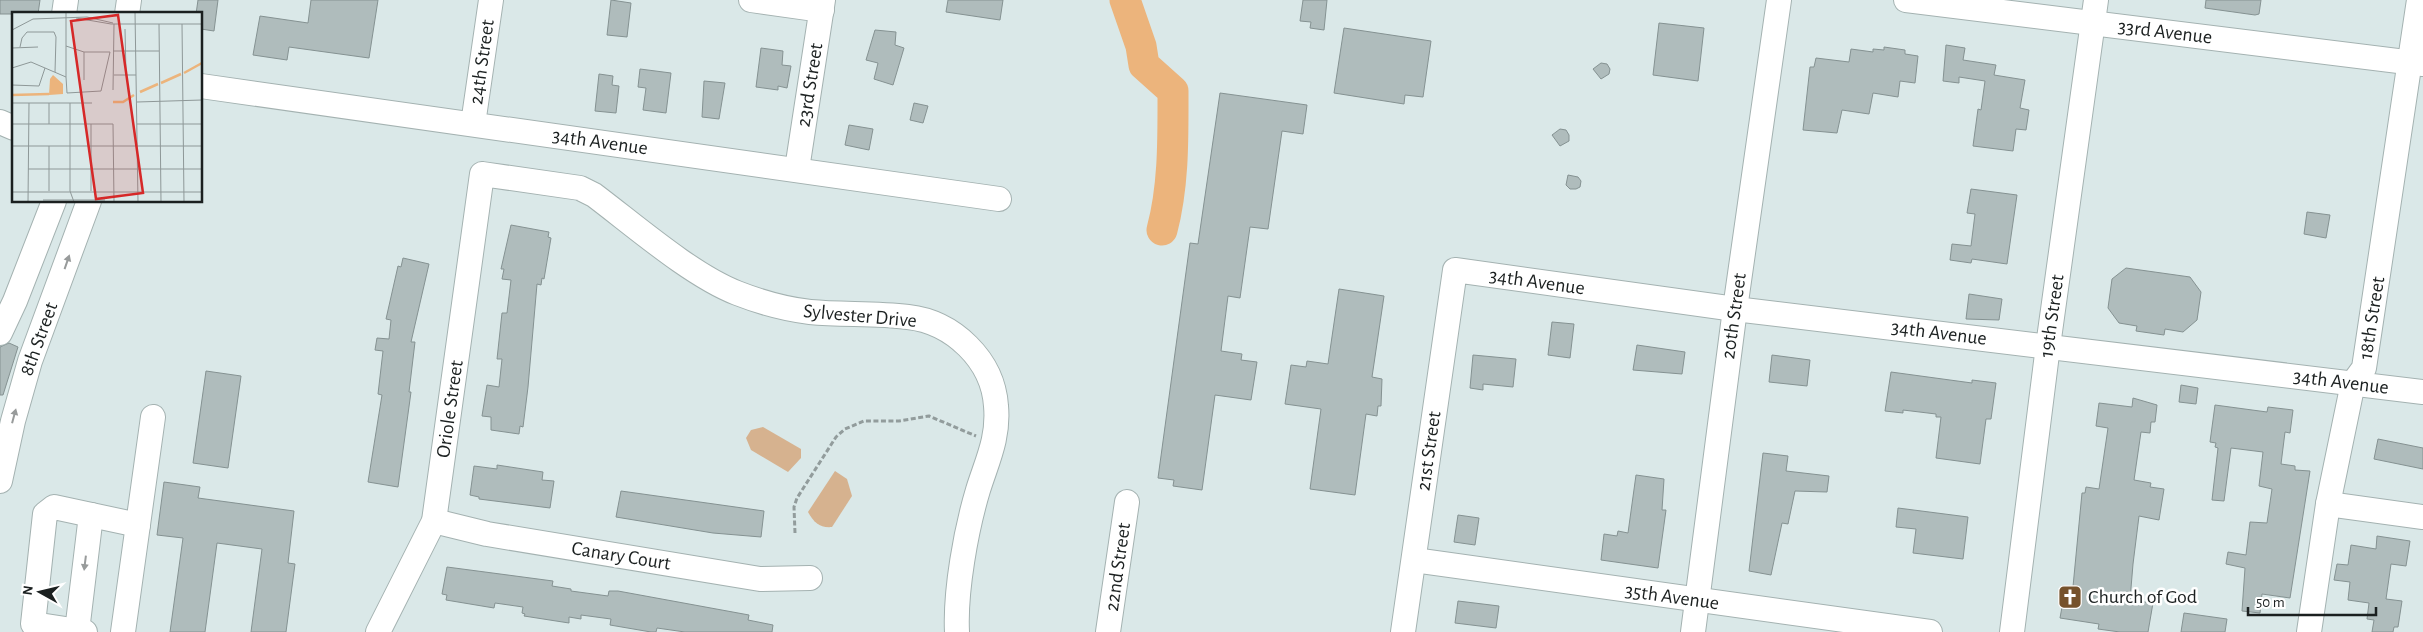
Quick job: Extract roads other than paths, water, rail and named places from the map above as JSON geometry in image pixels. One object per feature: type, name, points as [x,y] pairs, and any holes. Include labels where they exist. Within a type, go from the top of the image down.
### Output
[{"type":"street","name":"24th Street","points":[[473,124],[491,0]]},
{"type":"street","points":[[752,0],[822,5]]},
{"type":"street","name":"20th Street","points":[[1693,632],[1735,309],[1779,0]]},
{"type":"street","name":"33rd Avenue","points":[[1906,0],[2094,11],[2417,63]]},
{"type":"street","name":"18th Street","points":[[2309,632],[2328,504],[2353,383],[2364,368],[2417,63],[2419,0]]},
{"type":"street","name":"23rd Street","points":[[798,169],[822,5]]},
{"type":"street","name":"19th Street","points":[[2012,632],[2048,346],[2094,11]]},
{"type":"street","name":"34th Avenue","points":[[202,86],[798,169],[999,199]]},
{"type":"street","points":[[0,122],[12,127]]},
{"type":"street","name":"Oriole Street","points":[[378,632],[434,521],[482,174]]},
{"type":"street","name":"Sylvester Drive","points":[[482,174],[580,188],[594,194],[707,277],[734,292],[760,301],[811,312],[909,317],[924,321],[958,337],[983,364],[996,404],[997,425],[992,453],[978,490],[968,530],[960,588],[957,632]]},
{"type":"street","name":"8th Street","points":[[0,333],[18,294],[54,202]]},
{"type":"street","name":"8th Street","points":[[0,480],[13,421],[30,361],[52,306],[89,202]]},
{"type":"street","name":"34th Avenue","points":[[1455,270],[1735,309],[2423,392]]},
{"type":"street","name":"21st Street","points":[[1403,632],[1455,270]]},
{"type":"street","points":[[18,294],[52,306]]},
{"type":"street","points":[[123,632],[153,417]]},
{"type":"street","name":"22nd Street","points":[[1108,632],[1127,502]]},
{"type":"street","points":[[2328,504],[2423,517]]},
{"type":"street","points":[[91,515],[81,631],[33,624],[45,514],[54,507],[138,525]]},
{"type":"street","name":"Canary Court","points":[[434,521],[487,534],[760,579],[810,578]]},
{"type":"street","name":"35th Avenue","points":[[1414,560],[1930,632]]},
{"type":"waterway","points":[[1125,0],[1141,46],[1144,65],[1173,91],[1171,178],[1162,230]]},
{"type":"place","name":"Church of God","points":[[2070,597]]}]
